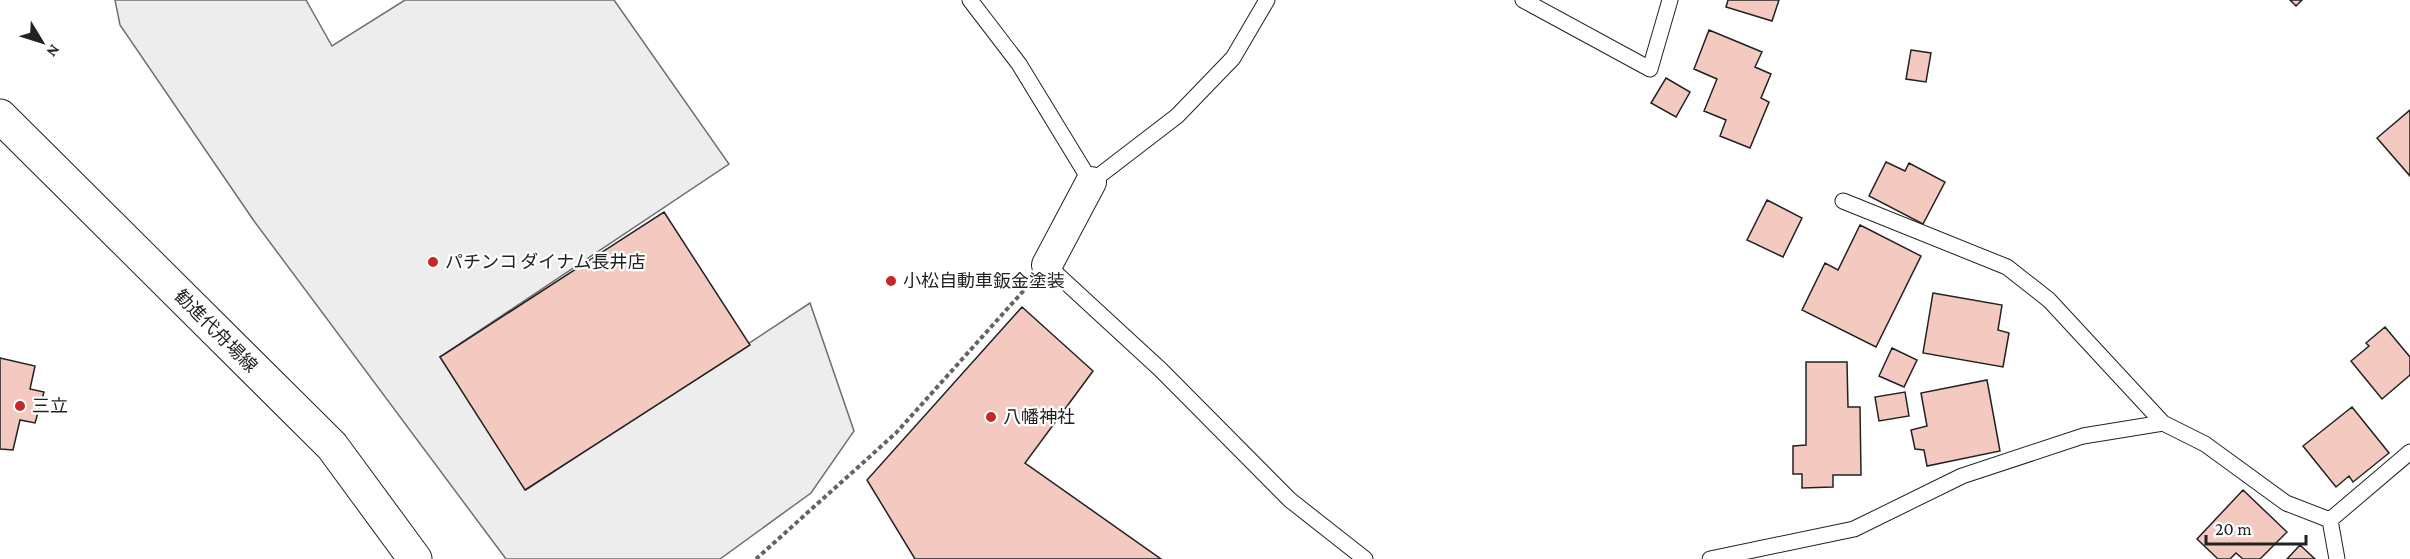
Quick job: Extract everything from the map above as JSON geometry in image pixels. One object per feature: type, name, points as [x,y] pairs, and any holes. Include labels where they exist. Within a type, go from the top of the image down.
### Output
[{"type":"main road","name":"勧進代舟場線","points":[[0,116],[332,446],[415,559]]},
{"type":"street","points":[[1047,265],[1091,182]]},
{"type":"lane","points":[[970,0],[1019,64],[1091,182],[1177,116],[1233,58],[1267,0]]},
{"type":"lane","points":[[1522,0],[1650,69],[1670,0]]},
{"type":"lane","points":[[1843,201],[2007,267],[2049,300],[2163,423],[2205,444],[2286,503],[2330,520]]},
{"type":"lane","points":[[1047,265],[1161,370],[1290,500],[1365,559]]},
{"type":"lane","points":[[1710,559],[1854,529],[1962,476],[2083,436],[2163,423]]},
{"type":"lane","points":[[2330,520],[2410,452]]},
{"type":"lane","points":[[2330,520],[2337,559]]},
{"type":"path","points":[[756,559],[896,433],[1047,265]]},
{"type":"shaded area","name":"パチンコ ダイナム長井店","points":[[115,0],[306,0],[332,46],[405,0],[614,0],[729,164],[440,357],[526,490],[810,303],[854,431],[811,493],[720,559],[506,559],[254,221],[120,25]]},
{"type":"building","points":[[1728,0],[1779,0],[1772,21],[1726,7]]},
{"type":"building","points":[[2290,0],[2302,0],[2296,6]]},
{"type":"building","points":[[1709,30],[1762,52],[1755,67],[1771,74],[1761,98],[1769,102],[1750,148],[1720,136],[1726,120],[1704,111],[1717,79],[1694,69]]},
{"type":"building","points":[[1911,50],[1931,53],[1926,82],[1906,79]]},
{"type":"building","points":[[1666,78],[1690,92],[1676,117],[1651,103]]},
{"type":"building","points":[[2410,110],[2410,176],[2377,138]]},
{"type":"building","points":[[1886,162],[1905,171],[1909,163],[1945,182],[1923,224],[1869,196]]},
{"type":"building","points":[[1767,200],[1802,218],[1783,257],[1747,240]]},
{"type":"building","points":[[664,212],[750,345],[525,490],[440,357]]},
{"type":"building","points":[[1860,225],[1921,256],[1876,347],[1802,310],[1825,263],[1838,270]]},
{"type":"building","points":[[1933,293],[2002,305],[1998,330],[2009,333],[2003,367],[1923,353]]},
{"type":"building","name":"八幡神社","points":[[1022,307],[1093,371],[1025,463],[1161,559],[915,559],[867,480]]},
{"type":"building","points":[[2385,327],[2410,357],[2410,375],[2382,399],[2351,361],[2369,346],[2366,343]]},
{"type":"building","points":[[1892,348],[1917,360],[1904,387],[1879,376]]},
{"type":"building","name":"三立","points":[[0,358],[35,366],[30,389],[44,392],[35,423],[20,420],[13,450],[0,449]]},
{"type":"building","points":[[1806,362],[1847,362],[1848,407],[1860,407],[1861,475],[1833,475],[1833,487],[1802,488],[1802,474],[1793,474],[1793,446],[1806,445]]},
{"type":"building","points":[[1987,380],[2000,451],[1927,466],[1924,450],[1915,449],[1911,430],[1927,426],[1921,393]]},
{"type":"building","points":[[1905,392],[1909,416],[1879,421],[1875,397]]},
{"type":"building","points":[[2352,407],[2389,453],[2353,482],[2349,476],[2336,487],[2303,446]]},
{"type":"building","points":[[2243,490],[2287,532],[2260,559],[2243,559],[2236,553],[2230,559],[2218,559],[2197,539]]},
{"type":"building","points":[[2300,545],[2315,559],[2287,559]]},
{"type":"place","name":"パチンコ ダイナム長井店","points":[[433,262]]},
{"type":"place","name":"小松自動車鈑金塗装","points":[[891,281]]},
{"type":"place","name":"三立","points":[[20,406]]},
{"type":"place","name":"八幡神社","points":[[991,417]]}]
